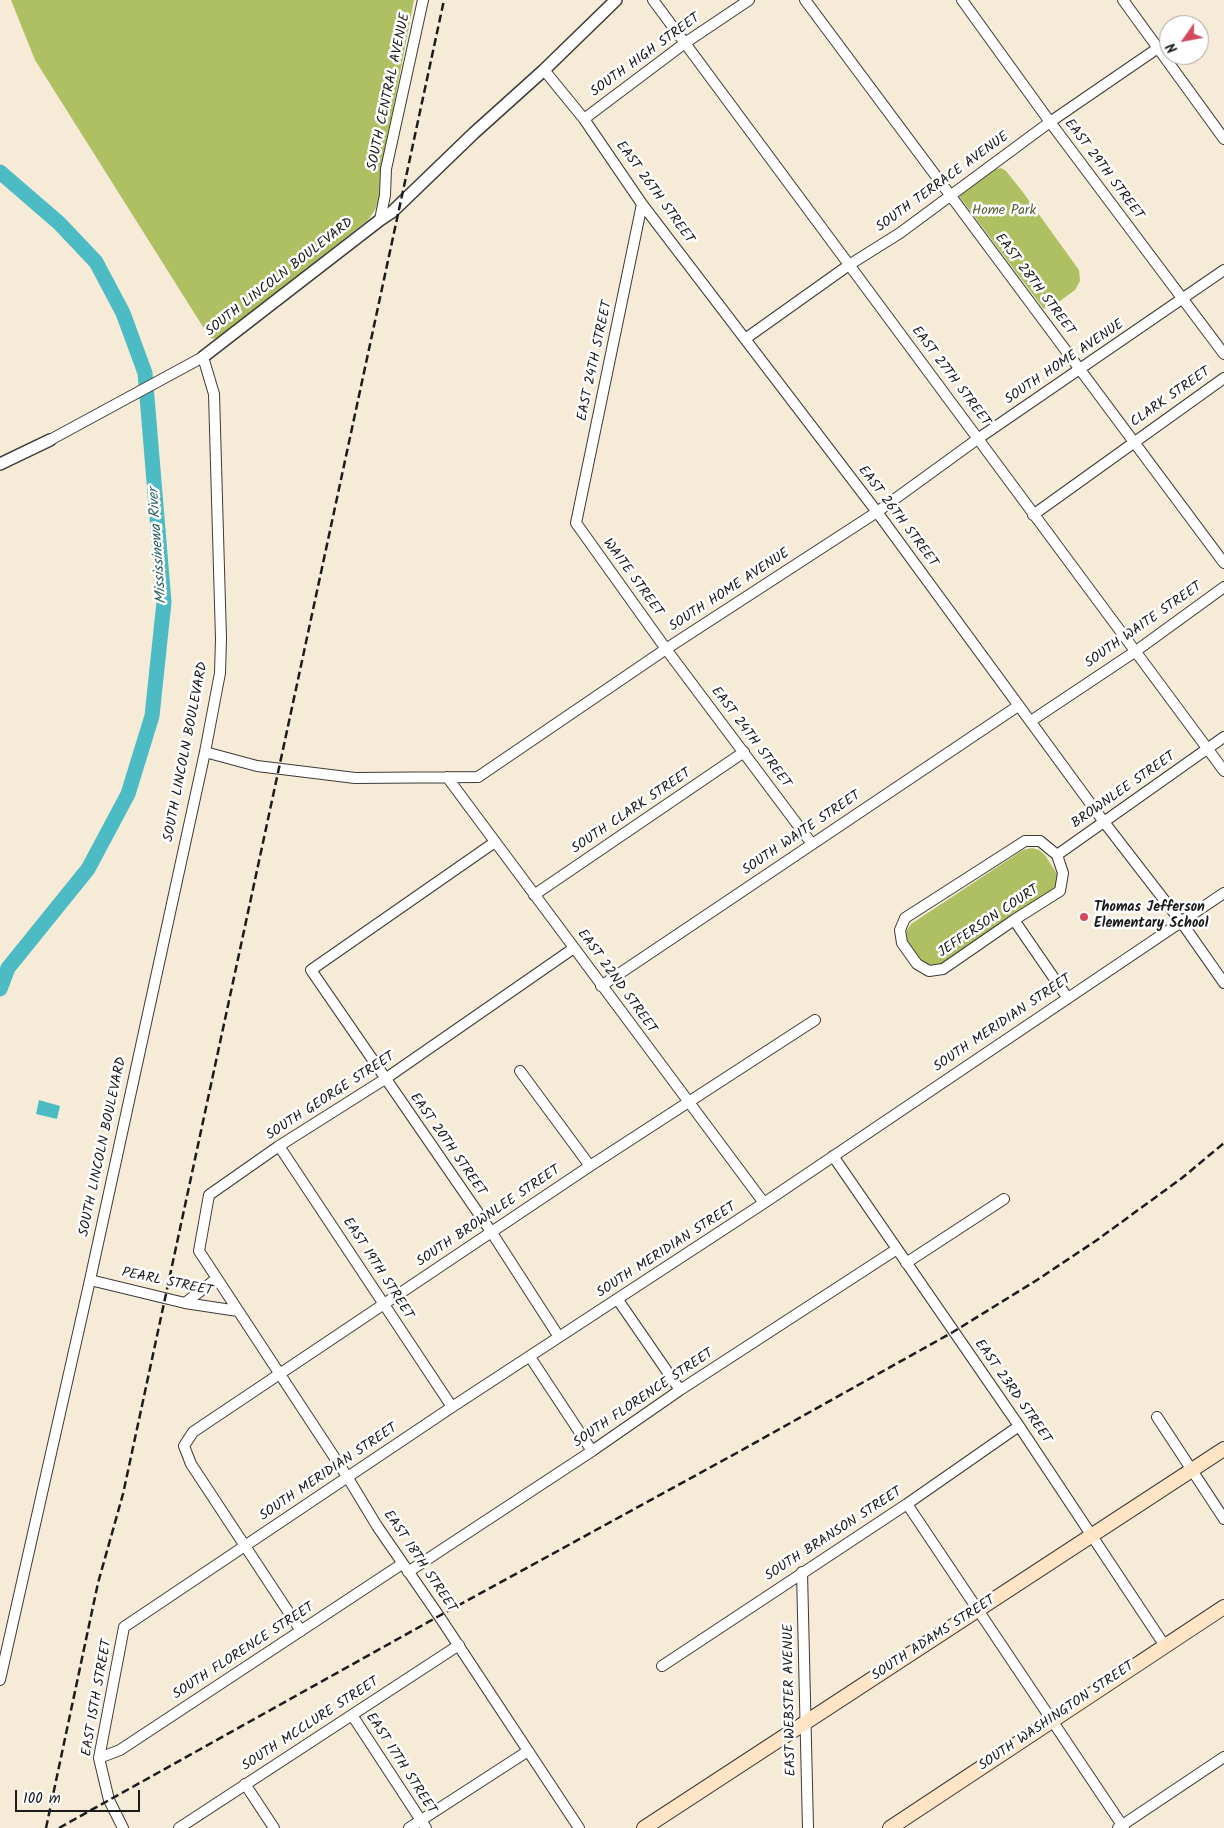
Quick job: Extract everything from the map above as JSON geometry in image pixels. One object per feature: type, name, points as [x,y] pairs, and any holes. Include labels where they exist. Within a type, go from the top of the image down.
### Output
[{"type":"main road","name":"SOUTH ADAMS STREET","points":[[644,1828],[1224,1449]]},
{"type":"main road","name":"SOUTH WASHINGTON STREET","points":[[890,1828],[1224,1607]]},
{"type":"street","name":"SOUTH CENTRAL AVENUE","points":[[380,220],[385,195],[386,169],[422,0]]},
{"type":"street","name":"SOUTH LINCOLN BOULEVARD","points":[[0,1680],[90,1280],[205,752],[220,674],[221,639],[214,394],[203,356],[400,206],[616,0]]},
{"type":"street","name":"EAST 27TH STREET","points":[[654,0],[1224,771]]},
{"type":"street","name":"SOUTH HIGH STREET","points":[[584,118],[685,43],[749,0]]},
{"type":"street","name":"EAST 28TH STREET","points":[[805,0],[1224,563]]},
{"type":"street","name":"EAST 29TH STREET","points":[[962,0],[1050,122],[1224,354]]},
{"type":"street","points":[[1123,0],[1224,139]]},
{"type":"street","name":"SOUTH TERRACE AVENUE","points":[[745,339],[850,265],[900,233],[1050,122],[1158,48]]},
{"type":"street","name":"EAST 26TH STREET","points":[[544,70],[584,118],[642,204],[877,512],[1104,822],[1182,922],[1224,983]]},
{"type":"street","name":"EAST 24TH STREET","points":[[576,523],[642,204]]},
{"type":"street","name":"SOUTH HOME AVENUE","points":[[205,752],[257,766],[355,778],[478,777],[666,649],[877,512],[979,438],[1224,270]]},
{"type":"street","points":[[0,464],[50,440],[203,356]]},
{"type":"street","name":"CLARK STREET","points":[[1134,441],[1224,378]]},
{"type":"street","points":[[1033,515],[1134,441]]},
{"type":"street","name":"WAITE STREET","points":[[576,523],[666,649]]},
{"type":"street","name":"SOUTH WAITE STREET","points":[[1031,721],[1136,651],[1224,587]]},
{"type":"street","name":"EAST 24TH STREET","points":[[666,649],[812,844]]},
{"type":"street","name":"SOUTH WAITE STREET","points":[[600,986],[1018,706]]},
{"type":"street","points":[[1207,748],[1224,738]]},
{"type":"street","name":"BROWNLEE STREET","points":[[1057,854],[1207,748]]},
{"type":"street","name":"SOUTH CLARK STREET","points":[[534,895],[744,752]]},
{"type":"street","name":"EAST 22ND STREET","points":[[447,777],[600,986],[764,1203]]},
{"type":"street","name":"JEFFERSON COURT","points":[[1025,840],[1040,841],[1057,854],[1063,873],[1060,891],[943,969],[929,971],[917,964],[902,943],[900,930],[906,918],[1025,840]]},
{"type":"street","name":"EAST 20TH STREET","points":[[495,842],[311,970],[492,1233],[559,1337]]},
{"type":"street","name":"SOUTH MERIDIAN STREET","points":[[124,1627],[452,1407],[764,1203],[1224,893]]},
{"type":"street","points":[[1014,920],[1067,997]]},
{"type":"street","name":"SOUTH GEORGE STREET","points":[[238,1311],[199,1251],[209,1195],[279,1146],[385,1079],[574,948]]},
{"type":"street","name":"SOUTH BROWNLEE STREET","points":[[245,1545],[191,1464],[184,1446],[193,1432],[590,1166],[815,1020]]},
{"type":"street","points":[[520,1071],[590,1166]]},
{"type":"street","name":"EAST 19TH STREET","points":[[279,1146],[452,1407]]},
{"type":"street","name":"EAST 23RD STREET","points":[[833,1156],[1019,1426],[1165,1646]]},
{"type":"street","points":[[906,1262],[1004,1199]]},
{"type":"street","name":"SOUTH FLORENCE STREET","points":[[99,1758],[120,1750],[301,1631],[592,1451],[680,1390],[897,1249]]},
{"type":"street","points":[[185,1302],[216,1279]]},
{"type":"street","name":"PEARL STREET","points":[[90,1280],[185,1302],[238,1311]]},
{"type":"street","points":[[618,1300],[680,1390]]},
{"type":"street","name":"EAST 18TH STREET","points":[[238,1311],[405,1568],[459,1645],[579,1828]]},
{"type":"street","points":[[530,1357],[592,1451]]},
{"type":"street","points":[[1157,1417],[1224,1519]]},
{"type":"street","name":"SOUTH BRANSON STREET","points":[[662,1666],[907,1504],[1019,1426]]},
{"type":"street","points":[[907,1504],[1053,1721],[1121,1827],[1224,1757]]},
{"type":"street","points":[[245,1545],[301,1631]]},
{"type":"street","name":"EAST WEBSTER AVENUE","points":[[802,1572],[808,1828]]},
{"type":"street","name":"EAST 15TH STREET","points":[[123,1828],[109,1800],[99,1758],[124,1627]]},
{"type":"street","name":"SOUTH MCCLURE STREET","points":[[179,1828],[459,1645]]},
{"type":"street","name":"EAST 17TH STREET","points":[[352,1716],[423,1824]]},
{"type":"street","points":[[409,1828],[423,1824],[528,1751]]},
{"type":"street","points":[[245,1784],[274,1828]]},
{"type":"green space","points":[[11,0],[414,0],[380,177],[379,199],[375,210],[368,220],[217,339],[210,338],[35,60]]},
{"type":"green space","name":"Home Park","points":[[1001,168],[1006,171],[1022,191],[1079,270],[1080,281],[1075,290],[1049,309],[1043,308],[959,196],[996,169]]},
{"type":"green space","points":[[1032,848],[1039,850],[1045,855],[1057,874],[1055,888],[935,968],[921,965],[905,942],[907,930],[911,924],[1023,850]]},
{"type":"water","points":[[39,1100],[60,1106],[57,1119],[36,1114]]},
{"type":"waterway","name":"Mississinewa River","points":[[0,172],[59,223],[96,262],[123,313],[145,373],[164,602],[152,716],[128,794],[88,869],[8,968],[0,989]]},
{"type":"railway","points":[[46,1828],[98,1583],[123,1494],[444,0]]},
{"type":"railway","points":[[59,1828],[953,1332],[1097,1240],[1182,1178],[1224,1143]]},
{"type":"place","name":"Thomas Jefferson Elementary School","points":[[1084,917]]}]
